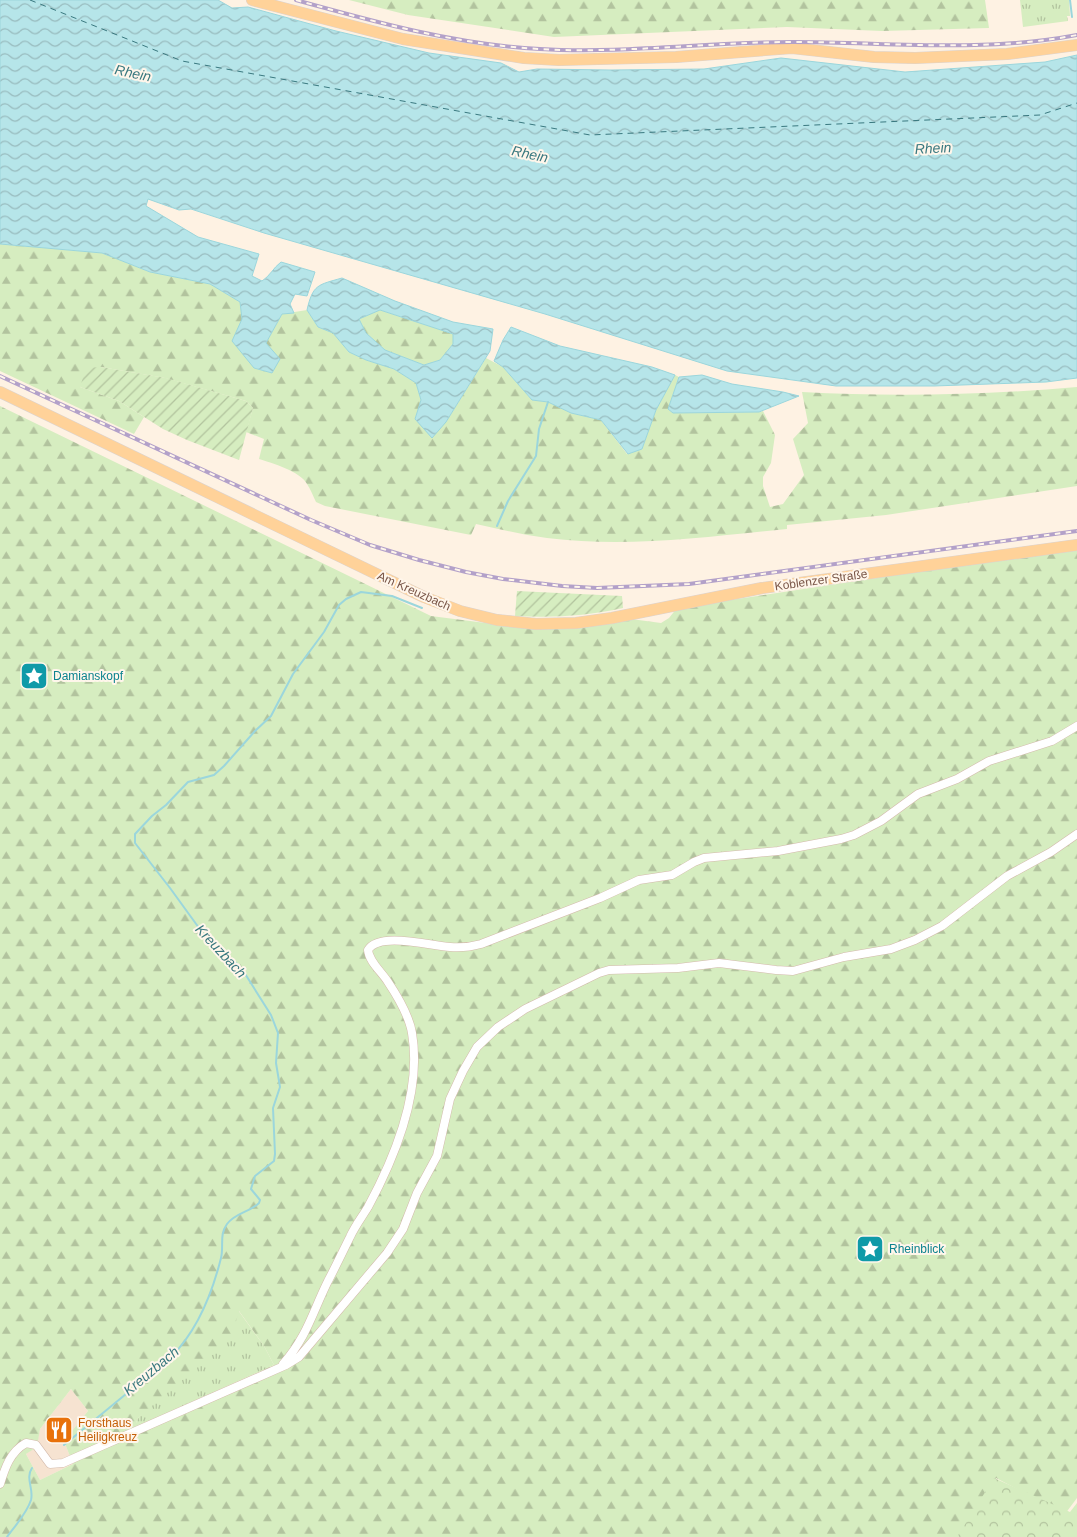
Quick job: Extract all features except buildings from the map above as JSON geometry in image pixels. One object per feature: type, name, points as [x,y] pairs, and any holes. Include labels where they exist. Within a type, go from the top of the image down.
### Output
[{"type":"main road","points":[[252,0],[404,39],[524,58],[559,60],[676,57],[792,48],[874,57],[915,58],[1007,54],[1077,45]]},
{"type":"main road","name":"Am Kreuzbach","points":[[0,392],[424,597],[472,614],[510,622],[566,624]]},
{"type":"main road","name":"Koblenzer Straße","points":[[566,624],[606,619],[762,588],[1077,545]]},
{"type":"street","points":[[280,1368],[297,1346],[311,1323],[325,1287],[375,1193],[400,1135],[409,1104],[414,1060],[410,1026],[403,1007],[369,957],[368,950],[373,944],[385,940],[450,947],[481,944],[600,898],[639,880],[672,875],[704,858],[778,851],[840,840],[873,826],[918,794],[957,779],[989,761],[1052,741],[1077,726]]},
{"type":"street","points":[[0,1484],[11,1456],[26,1443],[36,1445],[50,1464],[63,1464],[280,1368],[294,1360],[309,1346],[399,1236],[408,1219],[417,1193],[437,1156],[446,1109],[462,1071],[477,1048],[498,1027],[542,1001],[609,970],[678,968],[718,963],[793,971],[844,957],[881,951],[902,945],[942,926],[1007,876],[1051,852],[1077,834]]},
{"type":"shaded area","points":[[71,1389],[88,1411],[64,1441],[73,1464],[40,1480],[26,1454],[36,1447],[40,1429]]},
{"type":"green space","points":[[349,0],[985,0],[989,28],[882,31],[787,27],[554,37],[408,15]]},
{"type":"green space","points":[[1020,0],[1069,0],[1070,16],[1067,16],[1068,21],[1023,27]]},
{"type":"green space","points":[[0,244],[102,253],[150,272],[210,284],[240,302],[242,319],[254,368],[272,373],[266,343],[282,314],[307,310],[318,327],[333,333],[349,352],[394,369],[416,383],[421,400],[415,419],[446,422],[486,358],[503,367],[532,400],[548,402],[571,413],[601,420],[627,454],[642,449],[656,410],[675,375],[679,377],[668,409],[673,413],[763,411],[775,435],[771,463],[763,477],[763,486],[770,507],[783,504],[804,475],[793,439],[808,423],[802,392],[939,394],[1077,387],[1077,486],[886,515],[787,525],[787,529],[637,542],[577,541],[547,538],[476,524],[471,535],[325,506],[316,502],[307,484],[298,475],[285,468],[259,459],[264,439],[246,432],[253,408],[246,401],[165,378],[101,367],[80,387],[119,401],[144,417],[134,434],[0,371]]},
{"type":"green space","points":[[380,310],[453,334],[453,344],[440,360],[424,365],[385,350],[366,333],[358,319]]},
{"type":"green space","points":[[101,367],[166,378],[246,401],[253,408],[239,460],[163,429],[119,401],[80,387],[86,368]]},
{"type":"green space","points":[[0,406],[431,616],[509,626],[631,619],[661,623],[669,618],[677,608],[1077,548],[1077,1498],[1065,1514],[996,1478],[959,1537],[0,1537]],"holes":[[[239,1311],[264,1346],[274,1365],[145,1423],[136,1423],[138,1418],[231,1338]],[[71,1389],[88,1411],[64,1441],[73,1464],[40,1480],[26,1454],[37,1447],[40,1429]]]},
{"type":"green space","points":[[517,591],[622,596],[623,608],[569,616],[515,616]]},
{"type":"green space","points":[[238,1310],[264,1346],[274,1365],[145,1423],[136,1423],[138,1418]]},
{"type":"green space","points":[[994,1478],[1070,1512],[1077,1503],[1077,1537],[957,1537]]},
{"type":"water","name":"Rhein","points":[[0,0],[218,0],[232,8],[248,7],[336,31],[429,53],[501,63],[519,72],[537,69],[704,69],[781,58],[905,72],[1045,62],[1077,55],[1077,378],[1046,382],[934,386],[836,386],[727,371],[545,314],[264,233],[191,209],[179,210],[148,199],[146,206],[198,237],[259,254],[252,276],[262,281],[281,262],[315,272],[307,296],[295,294],[290,304],[294,313],[282,314],[266,343],[280,359],[272,373],[254,368],[232,341],[242,319],[240,302],[210,284],[150,272],[102,253],[0,244]]},
{"type":"water","points":[[342,278],[395,301],[453,322],[493,329],[490,351],[446,422],[432,438],[415,419],[421,400],[416,383],[394,369],[349,352],[333,333],[318,327],[307,310],[314,290],[322,284]],"holes":[[[380,310],[453,334],[453,344],[440,360],[424,365],[385,350],[366,333],[359,319]]]},
{"type":"water","points":[[511,327],[560,346],[652,367],[675,375],[656,410],[642,449],[628,454],[601,420],[571,413],[548,402],[532,400],[503,367],[494,361]]},
{"type":"water","points":[[702,375],[732,384],[799,396],[759,412],[673,413],[668,409],[679,377]]},
{"type":"waterway","points":[[1070,0],[1072,17]]},
{"type":"waterway","name":"Kreuzbach","points":[[497,526],[508,501],[536,456],[539,429],[548,402]]},
{"type":"waterway","name":"Kreuzbach","points":[[64,1445],[171,1357],[189,1336],[213,1285],[221,1258],[222,1236],[225,1228],[234,1217],[259,1203],[260,1200],[251,1189],[255,1176],[274,1161],[275,1154],[273,1108],[280,1087],[276,1063],[278,1033],[271,1015],[242,969],[235,962],[221,954],[207,939],[135,843],[135,834],[188,782],[214,775],[271,716],[293,674],[324,632],[339,605],[346,599],[361,592],[392,596],[422,608]]},
{"type":"waterway","name":"Kreuzbach","points":[[7,1537],[24,1515],[31,1500],[29,1476],[32,1468]]},
{"type":"ferry route","points":[[30,0],[182,61],[590,135],[1040,115],[1077,103]]},
{"type":"railway","points":[[296,0],[448,38],[509,47],[540,49],[603,50],[793,42],[971,45],[1006,44],[1077,35]]},
{"type":"railway","points":[[0,376],[311,520],[370,545],[419,560],[503,579],[597,588],[689,584],[1077,531]]},
{"type":"place","name":"Damianskopf","points":[[34,676]]},
{"type":"place","name":"Rheinblick","points":[[870,1249]]},
{"type":"place","name":"Forsthaus Heiligkreuz","points":[[59,1430]]}]
